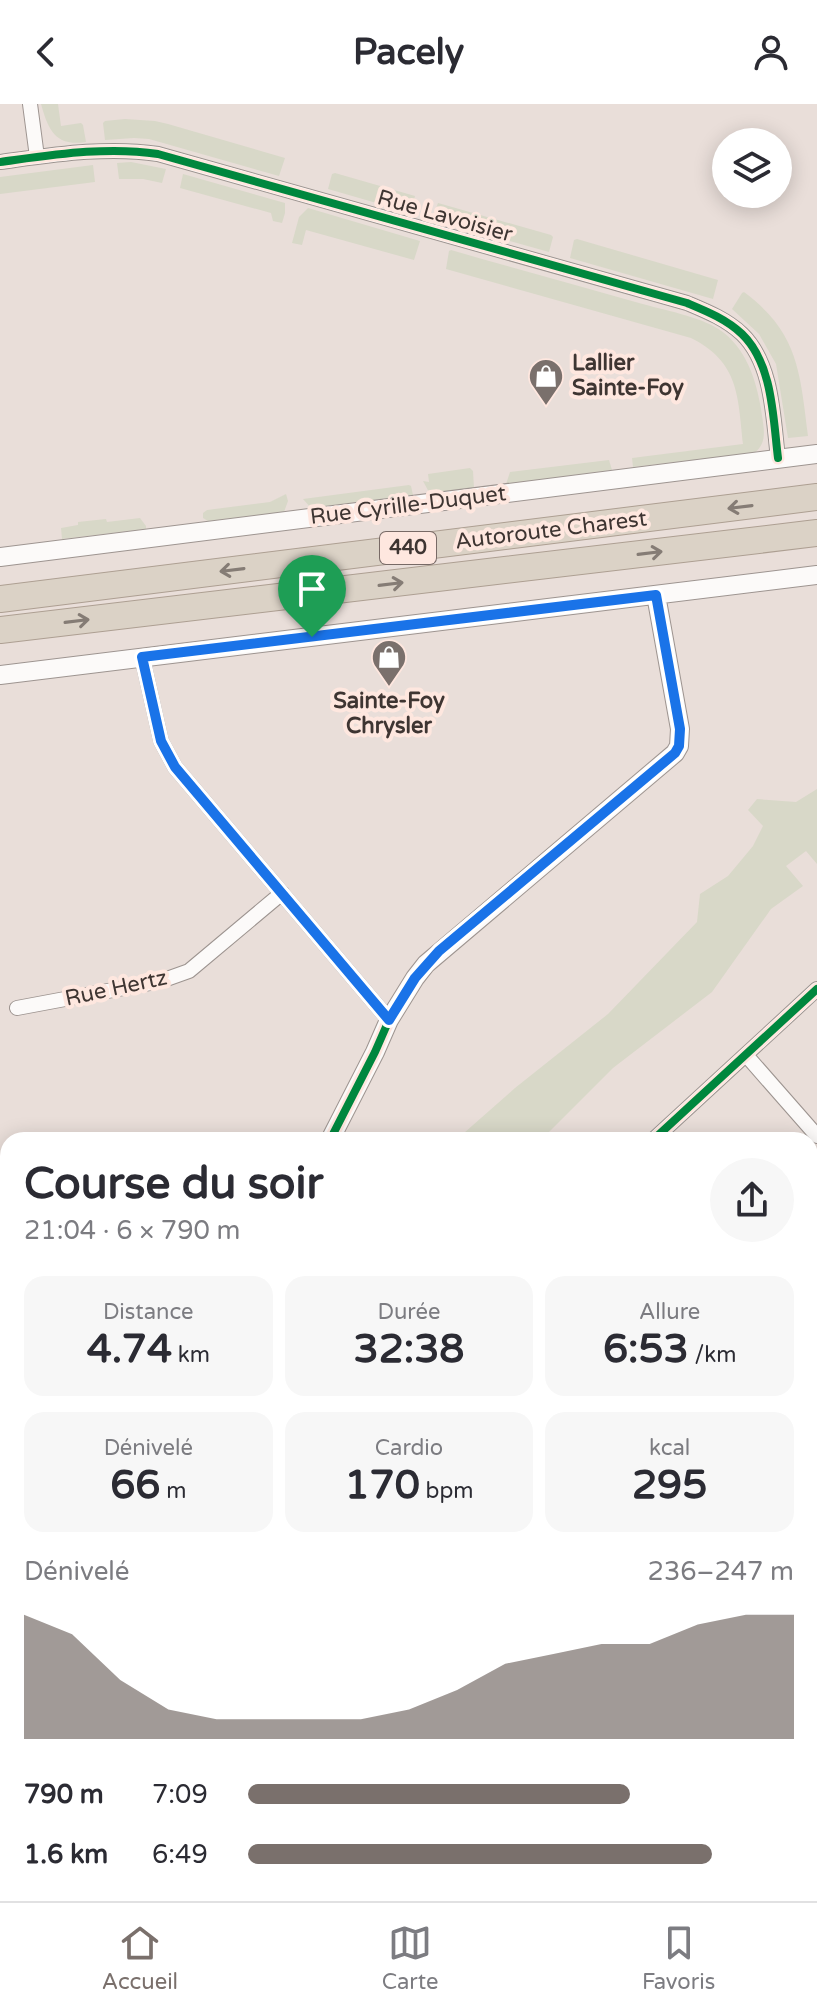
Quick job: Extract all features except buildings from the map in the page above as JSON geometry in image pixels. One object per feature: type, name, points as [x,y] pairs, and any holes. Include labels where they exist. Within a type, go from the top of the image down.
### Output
[{"type":"highway","name":"Autoroute Charest","points":[[0,599],[817,497]]},
{"type":"highway","name":"Autoroute Charest","points":[[0,630],[817,533]]},
{"type":"street","points":[[30,104],[37,157]]},
{"type":"street","name":"Rue Lavoisier","points":[[0,162],[131,150],[158,154],[687,303],[720,317],[743,335],[758,356],[771,396],[778,458]]},
{"type":"street","name":"Rue Cyrille-Duquet","points":[[0,557],[817,454]]},
{"type":"street","points":[[0,675],[817,575]]},
{"type":"street","points":[[334,1132],[389,1020],[415,978],[439,951],[675,753],[679,746],[680,729],[656,595]]},
{"type":"street","points":[[142,657],[161,741],[175,767],[389,1020]]},
{"type":"street","name":"Rue Hertz","points":[[17,1008],[161,981],[189,971],[282,893]]},
{"type":"street","points":[[662,1132],[817,989]]},
{"type":"street","points":[[746,1055],[813,1132]]},
{"type":"green space","points":[[41,104],[58,104],[61,126],[81,123],[86,142],[67,142],[54,134]]},
{"type":"green space","points":[[125,119],[168,124],[285,158],[279,176],[149,139],[105,140],[103,123]]},
{"type":"green space","points":[[131,162],[166,169],[162,183],[119,179],[117,163]]},
{"type":"green space","points":[[93,165],[95,182],[0,194],[0,177]]},
{"type":"green space","points":[[335,173],[415,196],[411,213],[328,189]]},
{"type":"green space","points":[[183,174],[285,203],[282,223],[273,221],[271,213],[180,188]]},
{"type":"green space","points":[[438,203],[551,235],[549,252],[432,219]]},
{"type":"green space","points":[[308,208],[420,241],[414,260],[306,230],[302,245],[292,243],[299,217]]},
{"type":"green space","points":[[574,240],[718,280],[713,299],[570,258]]},
{"type":"green space","points":[[451,250],[681,314],[720,330],[737,346],[753,376],[764,433],[759,449],[754,453],[633,467],[632,458],[743,444],[737,396],[727,369],[719,358],[691,338],[446,269]]},
{"type":"green space","points":[[744,292],[776,323],[794,356],[808,436],[788,438],[776,364],[759,334],[732,309]]},
{"type":"green space","points":[[609,460],[612,470],[506,484],[510,472]]},
{"type":"green space","points":[[470,468],[474,488],[430,494],[423,481],[429,482],[428,474]]},
{"type":"green space","points":[[409,485],[413,495],[311,508],[303,499]]},
{"type":"green space","points":[[286,494],[288,501],[284,512],[208,521],[203,518],[207,510],[270,502]]},
{"type":"green space","points":[[140,518],[146,529],[62,539],[61,528],[78,525],[78,522]]},
{"type":"green space","points":[[817,789],[817,864],[806,851],[786,866],[803,886],[771,909],[712,992],[613,1068],[549,1132],[465,1132],[608,1014],[697,922],[700,894],[728,876],[753,846],[763,826],[748,810],[757,799],[796,802]]},
{"type":"cycle path","points":[[0,162],[99,151],[158,154],[687,303],[729,324],[752,346],[770,392],[778,458]]},
{"type":"cycle path","points":[[334,1132],[389,1020],[426,964],[675,753],[679,746],[680,729],[656,595]]},
{"type":"cycle path","points":[[662,1132],[817,989]]},
{"type":"place","name":"Lallier Sainte-Foy","points":[[546,407]]},
{"type":"place","name":"Sainte-Foy Chrysler","points":[[389,688]]},
{"type":"route","points":[[656,595],[680,729],[679,746],[675,753],[439,951],[415,978],[389,1020],[175,767],[161,741],[142,657],[312,637],[656,595]]}]
